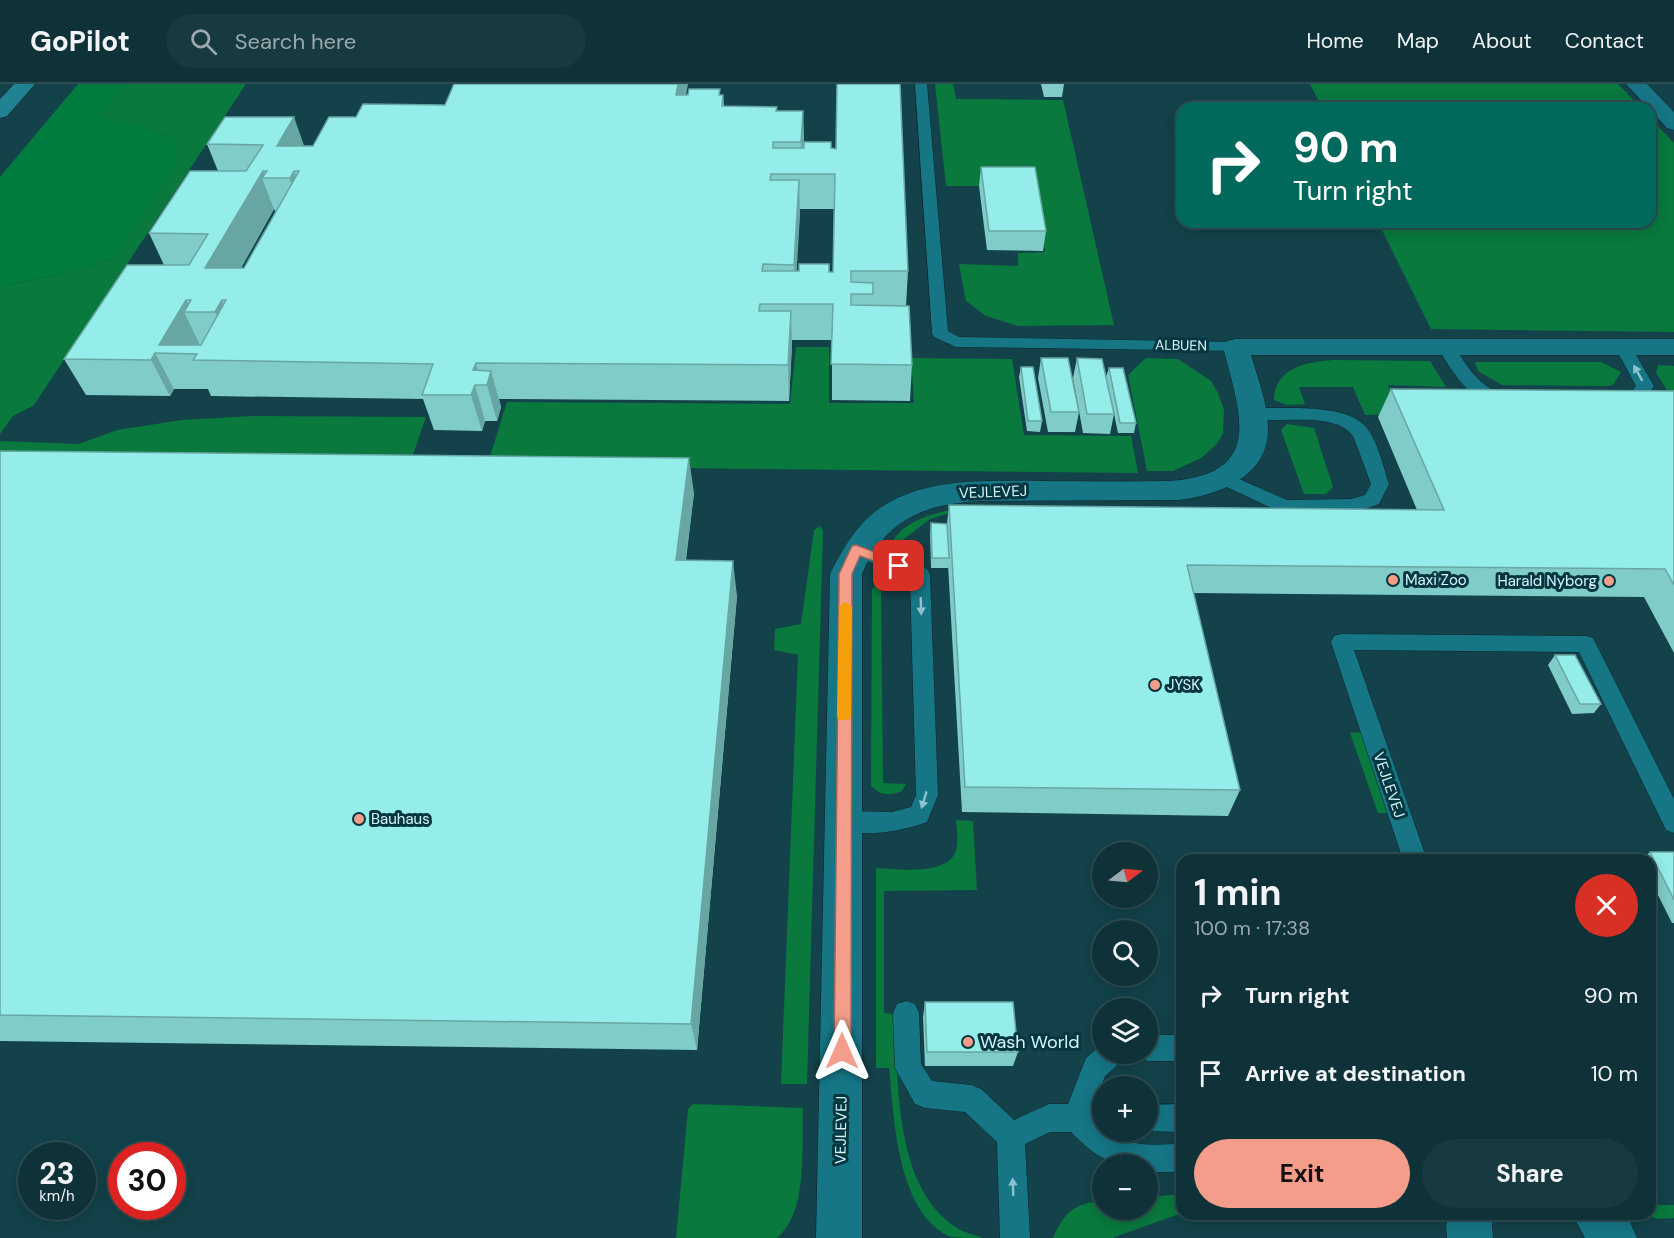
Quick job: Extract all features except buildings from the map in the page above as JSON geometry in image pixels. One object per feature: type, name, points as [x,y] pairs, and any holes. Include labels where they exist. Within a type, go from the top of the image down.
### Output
[{"type":"street","points":[[0,112],[25,84]]},
{"type":"street","points":[[1636,84],[1653,102]]},
{"type":"street","points":[[1656,105],[1674,124]]},
{"type":"street","name":"ALBUEN","points":[[1236,347],[1674,347]]},
{"type":"street","name":"VEJLEVEJ","points":[[839,1238],[846,574],[856,549],[883,520],[904,507],[963,490],[1159,491],[1196,488],[1223,478],[1245,461],[1254,438],[1252,414],[1236,347]]},
{"type":"street","points":[[1470,1238],[1471,1220]]},
{"type":"street","points":[[1600,1220],[1614,1238]]},
{"type":"lane","name":"ALBUEN","points":[[921,84],[940,333],[956,342],[1236,347]]},
{"type":"lane","points":[[1446,347],[1464,379],[1482,393],[1504,402],[1526,402]]},
{"type":"lane","points":[[1605,403],[1627,403],[1640,396],[1645,386],[1623,347]]},
{"type":"lane","points":[[1223,478],[1284,507],[1354,506],[1372,499],[1380,484],[1358,428],[1332,417],[1252,414]]},
{"type":"lane","points":[[843,821],[892,822],[919,814],[927,795],[920,574],[856,549]]},
{"type":"lane","name":"VEJLEVEJ","points":[[1413,854],[1341,642],[1586,644],[1674,823]]},
{"type":"lane","points":[[906,1013],[908,1068],[925,1094],[971,1099],[1011,1136],[1015,1238]]},
{"type":"lane","points":[[1158,1048],[1176,1048]]},
{"type":"lane","points":[[1098,1064],[1095,1066],[1090,1118],[1106,1146],[1135,1158],[1176,1158]]},
{"type":"lane","points":[[1011,1136],[1049,1118],[1090,1118]]},
{"type":"lane","points":[[1158,1118],[1176,1118]]},
{"type":"green space","points":[[78,84],[126,84],[99,115],[176,138],[174,170],[111,259],[68,272],[0,287],[0,177]]},
{"type":"green space","points":[[126,84],[246,84],[34,405],[13,416],[0,434],[0,287],[68,272],[111,259],[176,138],[98,115]]},
{"type":"green space","points":[[935,84],[953,84],[956,99],[1063,100],[1114,325],[1018,326],[986,316],[966,301],[959,264],[1018,266],[1018,253],[1045,252],[1035,186],[946,186]]},
{"type":"green space","points":[[1310,84],[1618,84],[1635,102],[1319,102]]},
{"type":"green space","points":[[1656,124],[1674,143],[1674,332],[1431,329],[1381,228],[1656,228]]},
{"type":"green space","points":[[796,347],[829,347],[829,403],[914,403],[911,358],[1012,359],[1024,435],[1131,436],[1138,473],[487,466],[507,402],[790,404]]},
{"type":"green space","points":[[1146,358],[1178,359],[1211,381],[1224,410],[1223,433],[1217,444],[1201,458],[1173,471],[1147,471],[1128,375]]},
{"type":"green space","points":[[1333,360],[1430,361],[1446,387],[1388,385],[1400,414],[1365,415],[1353,387],[1299,387],[1305,404],[1287,405],[1274,400],[1280,380],[1286,373],[1313,362]]},
{"type":"green space","points":[[1475,362],[1601,362],[1621,372],[1613,385],[1606,386],[1502,385],[1478,371]]},
{"type":"green space","points":[[1658,365],[1674,366],[1674,401],[1656,373]]},
{"type":"green space","points":[[253,416],[426,417],[409,466],[0,463],[0,441],[79,444],[117,430],[182,420]]},
{"type":"green space","points":[[1287,424],[1314,428],[1333,487],[1326,494],[1304,494],[1281,430]]},
{"type":"green space","points":[[980,505],[1041,506],[1041,510],[950,513],[930,519],[900,542],[892,543],[898,533],[919,520],[944,511]]},
{"type":"green space","points":[[820,526],[823,531],[807,1084],[781,1084],[798,655],[774,650],[775,629],[801,624],[814,530]]},
{"type":"green space","points":[[875,585],[881,591],[883,783],[906,784],[902,791],[893,794],[879,792],[871,786],[872,590]]},
{"type":"green space","points":[[1363,732],[1391,813],[1378,813],[1350,733]]},
{"type":"green space","points":[[956,820],[973,821],[977,890],[884,891],[884,1013],[894,1014],[903,1131],[910,1160],[921,1187],[936,1210],[957,1228],[983,1238],[951,1237],[933,1225],[919,1208],[909,1187],[902,1163],[893,1112],[889,1068],[876,1068],[876,868],[919,870],[941,865],[955,853]]},
{"type":"green space","points":[[693,1104],[803,1108],[799,1195],[787,1226],[777,1238],[676,1238],[688,1109]]},
{"type":"green space","points":[[1176,1195],[1176,1215],[1112,1238],[1053,1238],[1066,1216],[1084,1204],[1092,1202],[1092,1220],[1158,1220],[1158,1196]]},
{"type":"green space","points":[[1656,1205],[1674,1205],[1674,1218],[1657,1219]]},
{"type":"slow traffic","points":[[844,716],[845,606]]},
{"type":"place","name":"Maxi Zoo","points":[[1393,580]]},
{"type":"place","name":"Harald Nyborg","points":[[1609,581]]},
{"type":"place","name":"JYSK","points":[[1155,685]]},
{"type":"place","name":"Bauhaus","points":[[359,819]]},
{"type":"place","name":"Wash World","points":[[968,1042]]},
{"type":"route","points":[[842,1051],[846,574],[856,549],[899,566]]}]
